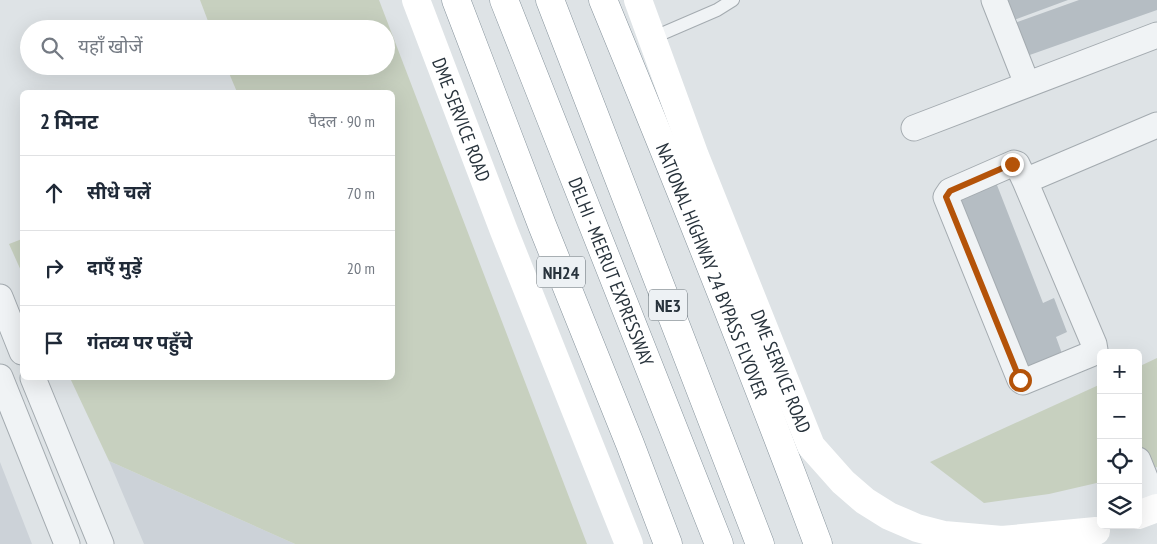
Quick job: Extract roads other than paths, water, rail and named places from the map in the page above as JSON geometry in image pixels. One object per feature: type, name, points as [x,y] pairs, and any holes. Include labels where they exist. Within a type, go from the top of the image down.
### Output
[{"type":"main road","name":"DME SERVICE ROAD","points":[[416,0],[504,231],[629,544]]},
{"type":"main road","name":"NH24","points":[[456,0],[535,207],[668,544]]},
{"type":"main road","name":"DELHI - MEERUT EXPRESSWAY","points":[[504,0],[718,544]]},
{"type":"main road","name":"NE3","points":[[550,0],[760,544]]},
{"type":"main road","name":"NATIONAL HIGHWAY 24 BYPASS FLYOVER","points":[[603,0],[694,221],[818,544]]},
{"type":"main road","name":"DME SERVICE ROAD","points":[[638,0],[695,156],[811,446],[843,482],[865,502],[888,516],[916,528],[944,535],[1002,540],[1097,529]]},
{"type":"main road","points":[[1142,514],[1157,508]]},
{"type":"main road","points":[[1061,544],[1101,529]]},
{"type":"street","points":[[994,0],[1027,84]]},
{"type":"street","points":[[914,128],[1157,35]]},
{"type":"street","points":[[1025,181],[1157,125]]},
{"type":"street","points":[[1097,354],[1018,164],[1014,163],[950,191],[946,197],[947,202],[1020,380],[1023,382],[1028,381],[1091,354],[1097,357]]},
{"type":"street","points":[[0,297],[20,347]]},
{"type":"street","points":[[0,377],[67,544]]},
{"type":"street","points":[[34,380],[101,544]]},
{"type":"street","points":[[1142,470],[1157,508]]},
{"type":"lane","points":[[652,38],[717,10],[733,0]]}]
